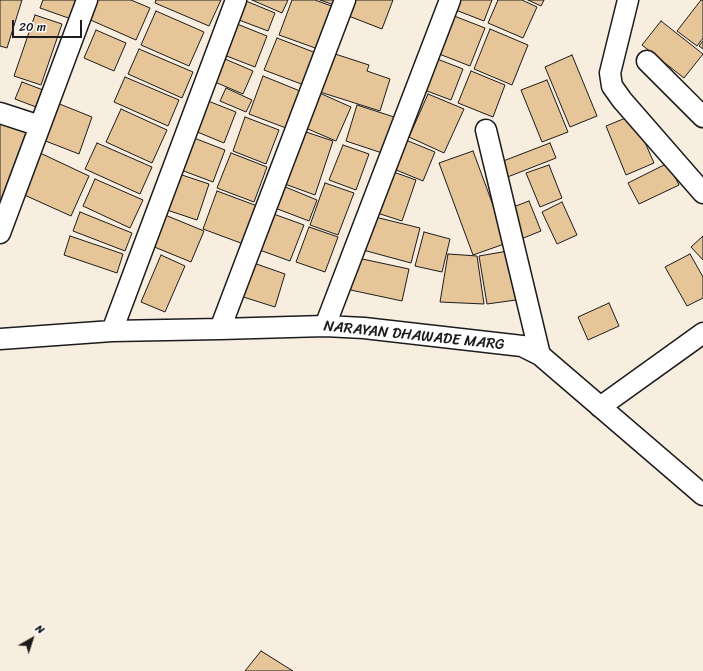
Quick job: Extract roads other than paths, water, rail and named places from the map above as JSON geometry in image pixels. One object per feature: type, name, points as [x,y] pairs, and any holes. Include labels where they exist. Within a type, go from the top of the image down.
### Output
[{"type":"street","points":[[0,233],[87,0]]},
{"type":"street","points":[[112,331],[236,0]]},
{"type":"street","points":[[220,329],[345,0]]},
{"type":"street","points":[[325,326],[450,0]]},
{"type":"street","points":[[628,0],[610,73],[612,86],[622,100],[703,193]]},
{"type":"street","points":[[647,61],[703,117]]},
{"type":"street","points":[[0,113],[40,126]]},
{"type":"street","points":[[486,130],[540,355]]},
{"type":"street","name":"NARAYAN DHAWADE MARG","points":[[0,339],[112,331],[325,326],[364,328],[522,346],[540,355],[703,495]]},
{"type":"street","points":[[600,407],[703,333]]}]
